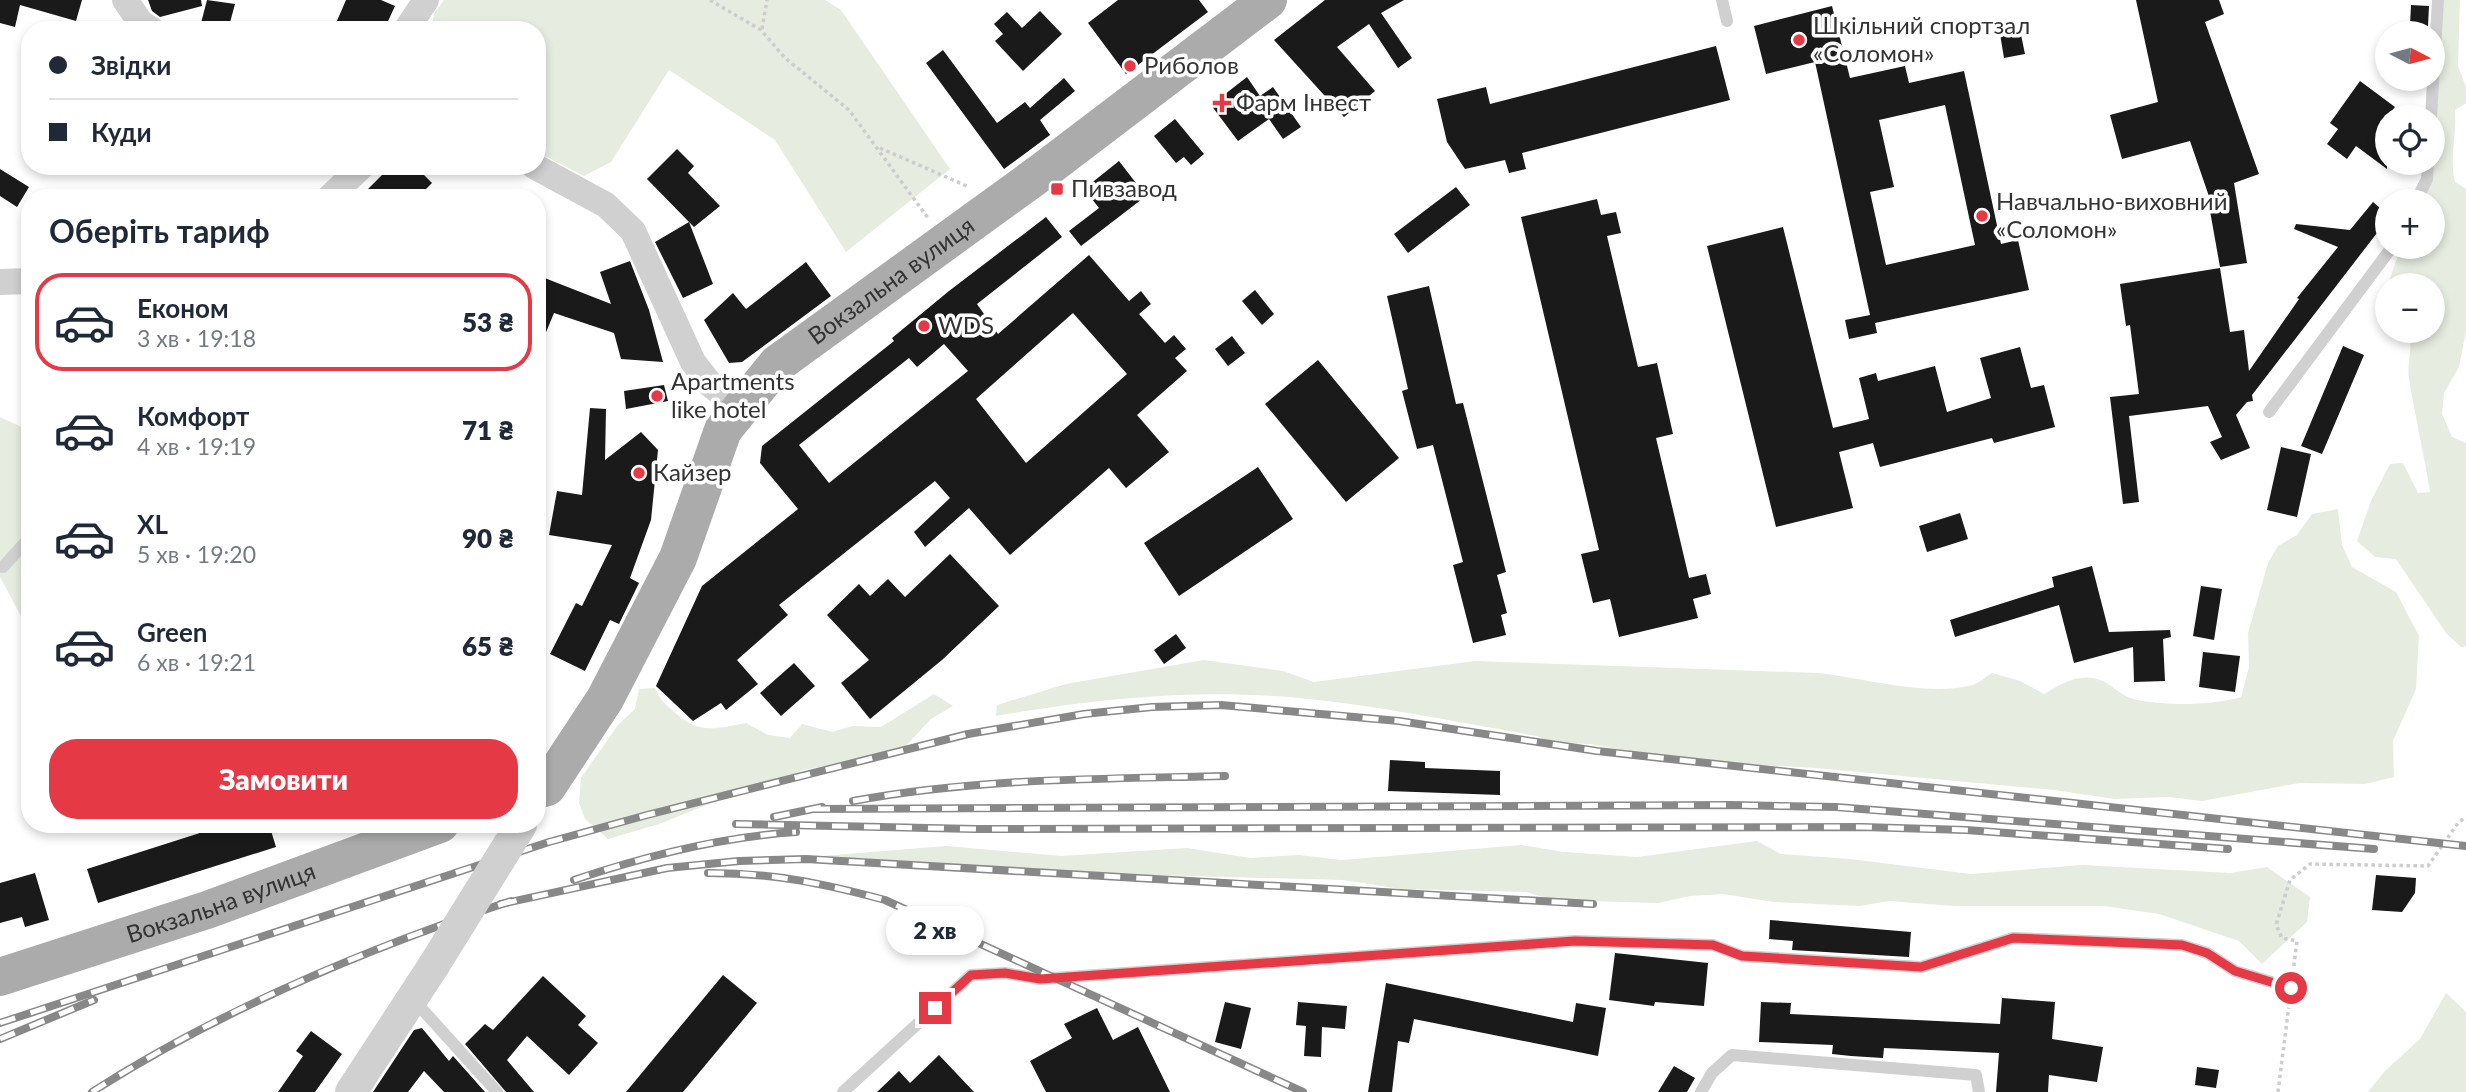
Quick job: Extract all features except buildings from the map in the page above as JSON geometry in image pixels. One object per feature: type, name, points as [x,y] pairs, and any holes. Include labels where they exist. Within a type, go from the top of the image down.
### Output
[{"type":"main road","name":"Вокзальна вулиця","points":[[546,784],[605,699],[678,558],[723,430],[777,364],[1043,171],[1268,0]]},
{"type":"main road","name":"Вокзальна вулиця","points":[[0,977],[207,910],[416,833]]},
{"type":"street","points":[[125,0],[140,21]]},
{"type":"street","points":[[412,21],[426,0]]},
{"type":"street","points":[[546,172],[606,205],[633,231],[694,362],[711,385],[741,409]]},
{"type":"street","points":[[338,189],[353,175]]},
{"type":"street","points":[[0,282],[21,281]]},
{"type":"street","points":[[351,1092],[515,833]]},
{"type":"lane","points":[[1722,0],[1727,21]]},
{"type":"lane","points":[[2432,105],[2438,0]]},
{"type":"lane","points":[[2269,412],[2383,259]]},
{"type":"lane","points":[[3,567],[21,547]]},
{"type":"lane","points":[[843,1092],[971,975],[1005,973],[1040,979],[1575,941],[1713,945],[1742,956],[1921,967],[2013,938],[2182,945],[2207,953],[2235,971],[2291,988]]},
{"type":"lane","points":[[411,998],[497,1092]]},
{"type":"lane","points":[[1701,1092],[1712,1073],[1732,1055],[1976,1075],[1979,1092]]},
{"type":"path","points":[[710,0],[761,30],[785,58],[849,110],[930,220]]},
{"type":"path","points":[[761,30],[767,0]]},
{"type":"path","points":[[878,148],[974,190]]},
{"type":"path","points":[[2278,1092],[2297,941],[2282,938],[2276,925],[2290,880],[2310,864],[2428,866],[2458,823],[2466,817]]},
{"type":"shaded area","points":[[444,0],[825,0],[841,10],[950,169],[846,252],[775,140],[669,70],[611,162],[584,176],[546,157],[546,21],[432,21],[435,12]]},
{"type":"shaded area","points":[[2441,0],[2460,0],[2458,66],[2466,87],[2466,103],[2455,110],[2453,164],[2455,182],[2466,189],[2466,331],[2459,367],[2444,393],[2442,414],[2452,437],[2466,443],[2466,646],[2461,647],[2446,633],[2396,559],[2375,557],[2357,541],[2371,501],[2390,464],[2403,463],[2418,493],[2430,492],[2409,379],[2410,343],[2445,343],[2445,273],[2392,273],[2397,259],[2445,259],[2445,189],[2427,189],[2432,175],[2445,175],[2445,105],[2434,105],[2435,91],[2445,91],[2445,21],[2440,21]]},
{"type":"shaded area","points":[[0,417],[21,427],[21,616],[0,577]]},
{"type":"shaded area","points":[[2338,509],[2342,545],[2352,567],[2396,592],[2419,636],[2416,689],[2393,741],[2394,777],[2365,784],[2299,783],[2202,801],[2169,797],[2115,799],[2054,790],[1816,768],[1681,761],[1590,744],[1554,743],[1537,736],[1382,709],[1320,700],[1252,695],[1142,697],[996,716],[997,705],[1066,684],[1204,660],[1283,671],[1314,682],[1475,661],[1818,673],[1933,689],[1972,685],[1992,673],[2020,681],[2044,694],[2063,683],[2085,677],[2104,682],[2133,699],[2173,704],[2216,702],[2241,697],[2249,667],[2248,633],[2268,563],[2278,546],[2297,535],[2312,514]]},
{"type":"shaded area","points":[[655,688],[672,710],[699,727],[715,728],[746,723],[768,735],[790,738],[802,724],[832,732],[853,726],[881,727],[934,694],[953,706],[931,719],[902,750],[873,762],[857,760],[803,770],[778,783],[739,792],[659,824],[608,839],[585,819],[579,803],[581,778],[618,725],[635,709],[639,689]]},
{"type":"shaded area","points":[[1757,841],[1781,854],[1850,859],[1971,874],[2082,865],[2230,873],[2267,867],[2310,897],[2307,922],[2262,964],[2239,941],[2159,914],[2104,906],[1955,906],[1889,901],[1860,906],[1774,902],[1723,894],[1690,896],[1658,903],[1553,900],[1526,892],[1401,889],[1343,880],[1113,874],[1081,878],[822,856],[946,846],[1061,856],[1187,848],[1250,858],[1299,855],[1342,860],[1521,845],[1564,852],[1637,857]]},
{"type":"shaded area","points":[[2446,993],[2466,1012],[2466,1092],[2368,1092],[2384,1072],[2420,1039]]},
{"type":"railway","points":[[0,1023],[549,842],[647,815],[968,734],[1084,714],[1152,707],[1221,705],[1399,721],[1597,751],[2466,846]]},
{"type":"railway","points":[[853,801],[899,793],[992,784],[1225,776]]},
{"type":"railway","points":[[814,809],[1731,805],[1836,807],[2374,849]]},
{"type":"railway","points":[[774,817],[822,807]]},
{"type":"railway","points":[[736,824],[976,829],[1862,827],[1966,830],[2228,849]]},
{"type":"railway","points":[[574,880],[684,849],[740,838],[796,832]]},
{"type":"railway","points":[[501,904],[667,868],[739,861],[806,859],[1593,904]]},
{"type":"railway","points":[[708,873],[797,880],[885,900],[1303,1092]]},
{"type":"railway","points":[[92,1092],[192,1034],[296,983],[402,939],[511,901]]},
{"type":"railway","points":[[0,1039],[94,1000]]},
{"type":"place","name":"Шкільний спортзал «Соломон»","points":[[1799,40]]},
{"type":"place","name":"Риболов","points":[[1130,66]]},
{"type":"place","name":"Фарм Інвест","points":[[1222,103]]},
{"type":"place","name":"Пивзавод","points":[[1057,189]]},
{"type":"place","name":"Навчально-виховний «Соломон»","points":[[1982,216]]},
{"type":"place","name":"WDS","points":[[924,326]]},
{"type":"place","name":"Apartments like hotel","points":[[657,396]]},
{"type":"place","name":"Кайзер","points":[[639,473]]},
{"type":"route","points":[[935,1008],[971,975],[1005,973],[1040,979],[1575,941],[1713,945],[1742,956],[1921,967],[2013,938],[2182,945],[2207,953],[2235,971],[2291,988]]}]
